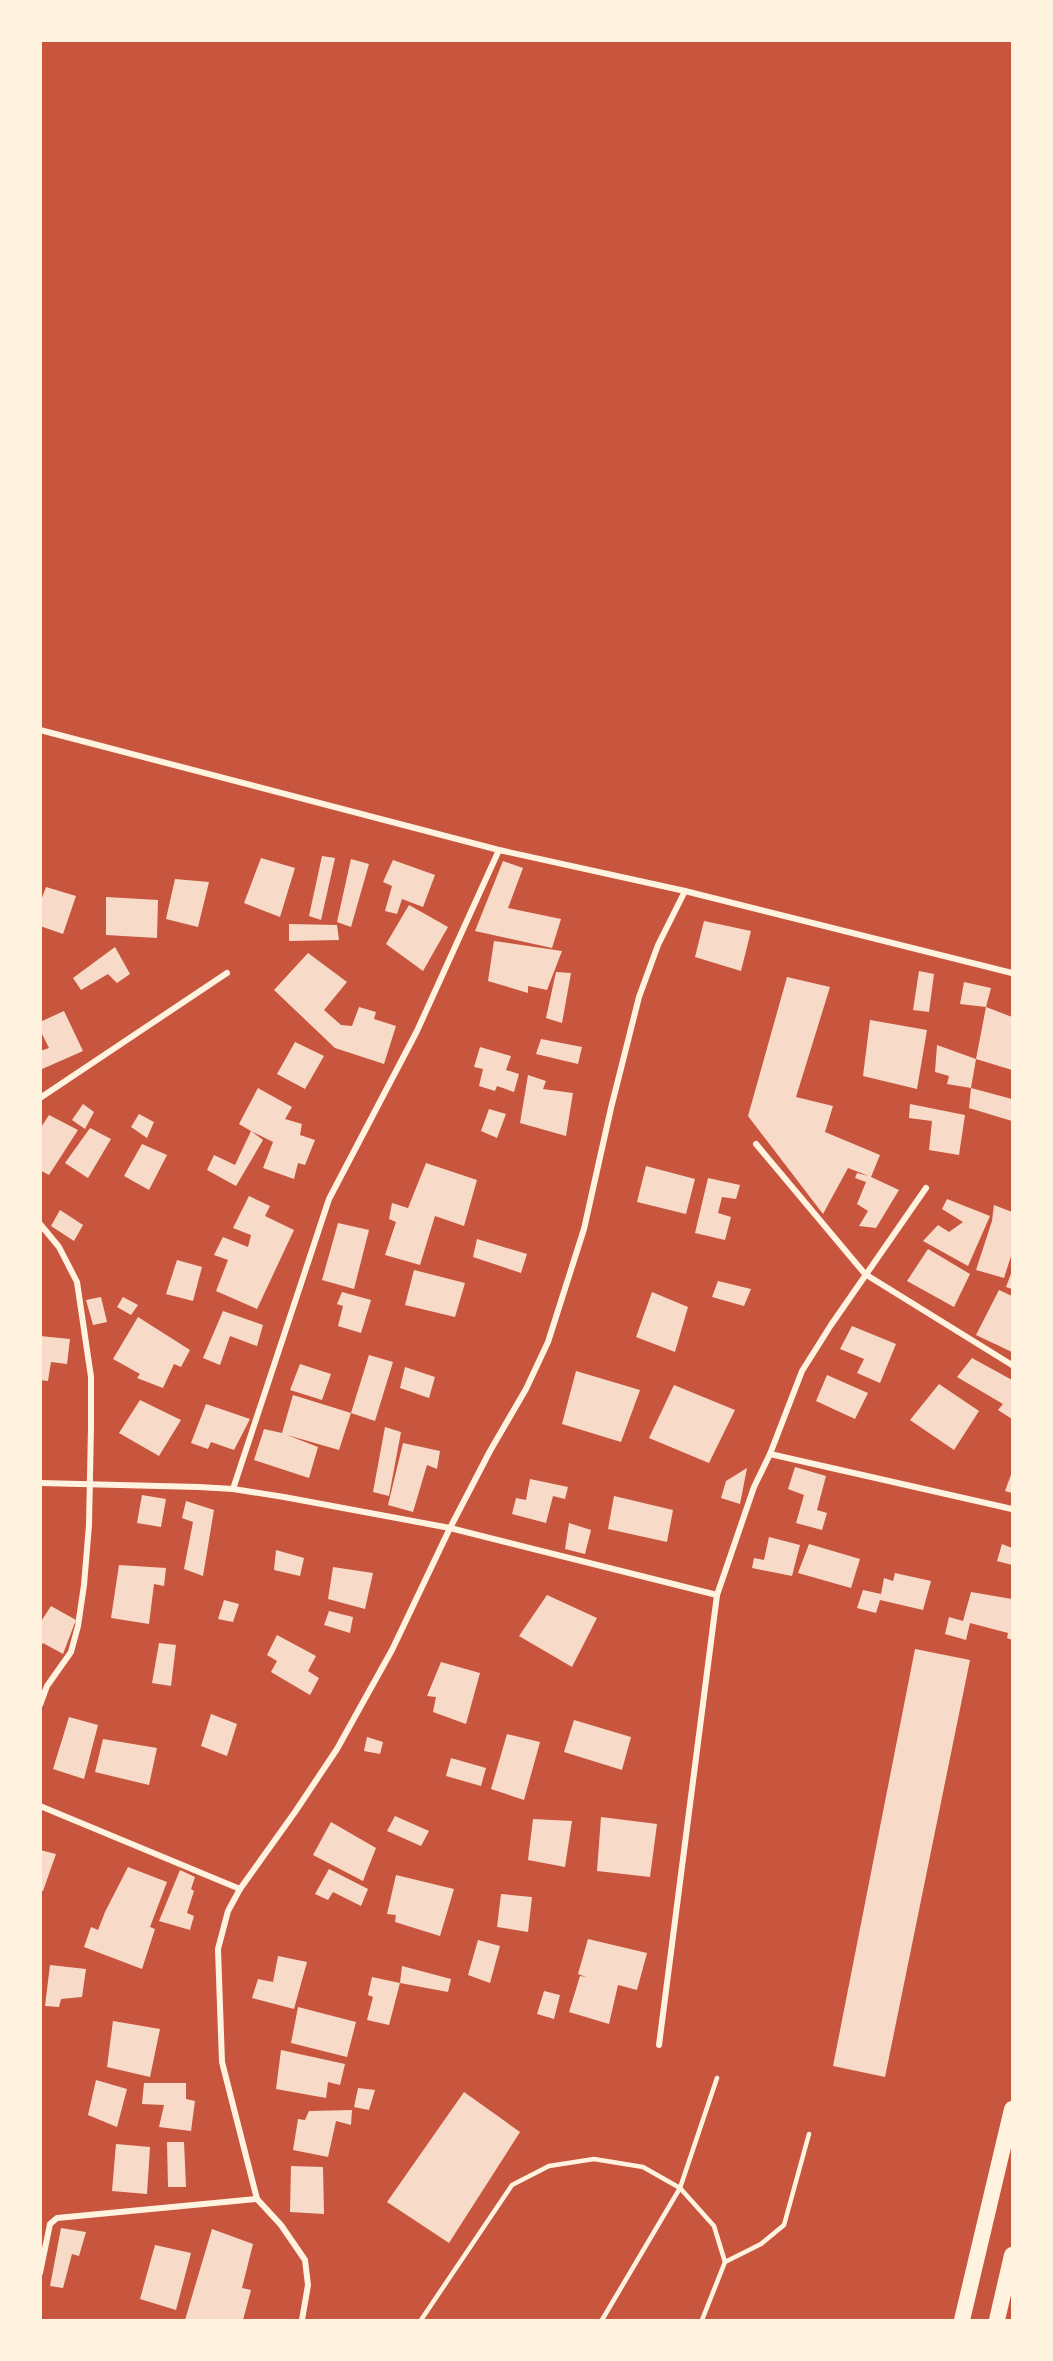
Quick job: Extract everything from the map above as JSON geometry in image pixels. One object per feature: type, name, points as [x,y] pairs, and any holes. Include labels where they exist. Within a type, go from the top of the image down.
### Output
[{"type":"highway","points":[[962,2320],[1012,2109]]},
{"type":"highway","points":[[997,2320],[1012,2255]]},
{"type":"street","points":[[40,730],[499,850],[685,891],[1012,973]]},
{"type":"street","points":[[233,1489],[329,1199],[417,1031],[499,850]]},
{"type":"street","points":[[302,2320],[308,2285],[305,2260],[280,2225],[257,2199],[222,2062],[218,1949],[228,1911],[240,1889],[337,1749],[392,1650],[450,1528],[490,1451],[526,1389],[548,1342],[584,1229],[639,996],[658,945],[685,891]]},
{"type":"street","points":[[40,1098],[227,973]]},
{"type":"street","points":[[756,1143],[865,1274],[1012,1365]]},
{"type":"street","points":[[659,2045],[717,1595],[754,1487],[770,1454],[802,1371],[865,1274],[926,1188]]},
{"type":"street","points":[[40,1224],[59,1247],[76,1282],[92,1377],[89,1525],[78,1626],[70,1652],[47,1686],[40,1705]]},
{"type":"street","points":[[770,1454],[1012,1509]]},
{"type":"street","points":[[40,1483],[233,1489],[450,1528],[717,1595]]},
{"type":"street","points":[[40,1806],[240,1889]]},
{"type":"street","points":[[40,2273],[50,2224],[57,2218],[257,2199]]},
{"type":"lane","points":[[602,2320],[680,2188],[717,2078]]},
{"type":"lane","points":[[725,2262],[761,2244],[784,2225],[809,2134]]},
{"type":"lane","points":[[421,2320],[512,2185],[549,2166],[594,2160],[643,2167],[680,2188],[714,2226],[725,2262],[702,2320]]},
{"type":"building","points":[[322,856],[335,858],[321,920],[309,916]]},
{"type":"building","points":[[261,858],[295,868],[280,917],[244,903]]},
{"type":"building","points":[[351,859],[369,864],[351,927],[337,922]]},
{"type":"building","points":[[393,860],[435,875],[423,907],[402,899],[397,914],[385,911],[392,886],[383,882]]},
{"type":"building","points":[[503,861],[523,868],[508,908],[561,919],[552,948],[475,931]]},
{"type":"building","points":[[175,879],[209,882],[198,927],[166,919]]},
{"type":"building","points":[[46,887],[76,896],[63,934],[40,926],[40,903]]},
{"type":"building","points":[[106,897],[158,900],[157,938],[106,935]]},
{"type":"building","points":[[409,905],[448,927],[423,971],[386,944]]},
{"type":"building","points":[[704,921],[751,931],[741,971],[695,957]]},
{"type":"building","points":[[289,924],[337,925],[339,940],[289,941]]},
{"type":"building","points":[[494,941],[562,951],[547,990],[528,986],[528,993],[488,981]]},
{"type":"building","points":[[115,947],[130,974],[117,983],[108,974],[81,990],[73,978]]},
{"type":"building","points":[[308,953],[347,982],[324,1010],[341,1025],[352,1026],[359,1007],[376,1012],[374,1019],[396,1026],[384,1064],[335,1048],[274,990]]},
{"type":"building","points":[[919,971],[934,974],[929,1012],[913,1010]]},
{"type":"building","points":[[556,972],[571,973],[562,1023],[546,1018]]},
{"type":"building","points":[[787,977],[830,987],[796,1097],[833,1106],[825,1132],[880,1155],[871,1177],[899,1190],[876,1228],[859,1226],[868,1211],[857,1204],[866,1182],[855,1178],[857,1173],[869,1176],[848,1168],[823,1214],[748,1116]]},
{"type":"building","points":[[964,982],[991,988],[986,1007],[960,1004]]},
{"type":"building","points":[[986,1007],[1012,1017],[1012,1070],[976,1059]]},
{"type":"building","points":[[64,1011],[83,1051],[40,1070],[40,1051],[49,1048],[40,1030],[40,1022]]},
{"type":"building","points":[[870,1020],[927,1030],[917,1089],[863,1076]]},
{"type":"building","points":[[541,1039],[582,1047],[578,1064],[536,1054]]},
{"type":"building","points":[[295,1042],[324,1056],[305,1089],[277,1074]]},
{"type":"building","points":[[937,1045],[976,1059],[971,1088],[947,1084],[949,1076],[935,1072]]},
{"type":"building","points":[[480,1047],[511,1056],[506,1070],[519,1074],[514,1092],[497,1086],[495,1091],[479,1086],[483,1069],[474,1067]]},
{"type":"building","points":[[528,1075],[546,1081],[543,1089],[573,1093],[566,1136],[520,1123]]},
{"type":"building","points":[[258,1088],[292,1107],[285,1119],[302,1124],[300,1135],[315,1140],[305,1165],[298,1163],[294,1179],[263,1168],[273,1142],[239,1124]]},
{"type":"building","points":[[971,1088],[1012,1099],[1012,1121],[969,1108]]},
{"type":"building","points":[[83,1104],[94,1112],[85,1129],[72,1120]]},
{"type":"building","points":[[910,1104],[965,1115],[959,1155],[929,1150],[932,1121],[909,1118]]},
{"type":"building","points":[[489,1109],[506,1114],[497,1138],[481,1131]]},
{"type":"building","points":[[139,1114],[154,1122],[147,1138],[131,1127]]},
{"type":"building","points":[[49,1115],[78,1130],[49,1175],[40,1170],[40,1129]]},
{"type":"building","points":[[90,1128],[111,1139],[88,1178],[65,1163]]},
{"type":"building","points":[[251,1131],[263,1140],[236,1186],[207,1170],[214,1155],[235,1165]]},
{"type":"building","points":[[142,1144],[167,1155],[149,1190],[124,1176]]},
{"type":"building","points":[[426,1163],[477,1180],[464,1226],[435,1216],[420,1265],[385,1255],[396,1222],[389,1219],[392,1203],[408,1208]]},
{"type":"building","points":[[646,1166],[695,1179],[686,1214],[637,1202]]},
{"type":"building","points":[[708,1178],[740,1185],[736,1199],[722,1197],[718,1213],[731,1217],[725,1240],[695,1233]]},
{"type":"building","points":[[249,1196],[270,1206],[265,1216],[294,1230],[257,1309],[216,1291],[228,1260],[214,1255],[223,1237],[248,1247],[251,1235],[233,1228]]},
{"type":"building","points":[[947,1199],[990,1216],[968,1266],[923,1241],[938,1225],[949,1232],[963,1222],[942,1209]]},
{"type":"building","points":[[994,1205],[1012,1212],[1012,1253],[1004,1278],[976,1270],[992,1221]]},
{"type":"building","points":[[60,1210],[83,1225],[74,1241],[51,1226]]},
{"type":"building","points":[[338,1223],[369,1230],[354,1289],[322,1280]]},
{"type":"building","points":[[477,1239],[527,1254],[521,1273],[473,1257]]},
{"type":"building","points":[[928,1249],[970,1274],[954,1307],[907,1281]]},
{"type":"building","points":[[177,1260],[202,1267],[193,1301],[166,1294]]},
{"type":"building","points":[[414,1270],[465,1283],[455,1317],[405,1305]]},
{"type":"building","points":[[1012,1271],[1012,1289],[1006,1287]]},
{"type":"building","points":[[718,1281],[751,1289],[744,1306],[712,1297]]},
{"type":"building","points":[[999,1290],[1012,1296],[1012,1352],[976,1335]]},
{"type":"building","points":[[342,1292],[371,1300],[361,1333],[338,1326],[343,1306],[337,1304]]},
{"type":"building","points":[[652,1292],[688,1307],[675,1352],[636,1337]]},
{"type":"building","points":[[101,1297],[107,1322],[93,1325],[86,1300]]},
{"type":"building","points":[[123,1297],[138,1305],[131,1315],[117,1307]]},
{"type":"building","points":[[223,1311],[263,1325],[257,1346],[230,1336],[220,1365],[203,1358]]},
{"type":"building","points":[[138,1317],[190,1350],[181,1367],[174,1364],[163,1388],[137,1378],[140,1374],[113,1359]]},
{"type":"building","points":[[852,1326],[896,1344],[880,1383],[857,1373],[864,1359],[840,1349]]},
{"type":"building","points":[[40,1336],[70,1339],[67,1364],[51,1362],[48,1381],[40,1380]]},
{"type":"building","points":[[369,1355],[393,1362],[375,1421],[351,1413]]},
{"type":"building","points":[[972,1358],[1012,1380],[1012,1419],[998,1410],[1003,1404],[957,1377]]},
{"type":"building","points":[[300,1364],[331,1374],[322,1400],[290,1390]]},
{"type":"building","points":[[405,1367],[435,1377],[429,1398],[400,1388]]},
{"type":"building","points":[[576,1371],[640,1390],[621,1442],[562,1424]]},
{"type":"building","points":[[827,1375],[868,1393],[855,1419],[816,1401]]},
{"type":"building","points":[[939,1384],[979,1411],[954,1450],[910,1420]]},
{"type":"building","points":[[674,1385],[735,1410],[709,1463],[649,1438]]},
{"type":"building","points":[[293,1395],[351,1413],[339,1450],[287,1435],[318,1447],[309,1478],[254,1460],[264,1429],[282,1433]]},
{"type":"building","points":[[140,1400],[181,1420],[159,1456],[119,1433]]},
{"type":"building","points":[[206,1404],[250,1419],[234,1450],[211,1442],[208,1449],[191,1443]]},
{"type":"building","points":[[385,1427],[401,1432],[389,1496],[373,1492]]},
{"type":"building","points":[[403,1443],[440,1451],[437,1469],[427,1465],[413,1512],[388,1505]]},
{"type":"building","points":[[795,1467],[826,1476],[817,1510],[827,1513],[822,1530],[796,1523],[804,1495],[788,1489]]},
{"type":"building","points":[[747,1468],[740,1504],[721,1498],[726,1481]]},
{"type":"building","points":[[1012,1472],[1012,1493],[1005,1491]]},
{"type":"building","points":[[530,1479],[568,1487],[565,1499],[553,1496],[546,1523],[512,1514],[516,1498],[526,1500]]},
{"type":"building","points":[[142,1495],[166,1499],[161,1527],[137,1523]]},
{"type":"building","points":[[614,1496],[673,1510],[667,1542],[608,1529]]},
{"type":"building","points":[[186,1501],[214,1510],[203,1576],[184,1569],[193,1522],[182,1518]]},
{"type":"building","points":[[569,1523],[591,1530],[585,1554],[565,1549]]},
{"type":"building","points":[[769,1537],[800,1545],[792,1576],[752,1568],[754,1558],[764,1560]]},
{"type":"building","points":[[809,1544],[860,1559],[851,1588],[798,1573]]},
{"type":"building","points":[[1002,1544],[1012,1548],[1012,1565],[997,1561]]},
{"type":"building","points":[[276,1550],[304,1558],[300,1576],[274,1570]]},
{"type":"building","points":[[119,1565],[166,1568],[164,1586],[154,1584],[149,1624],[111,1618]]},
{"type":"building","points":[[333,1567],[373,1573],[365,1609],[328,1599]]},
{"type":"building","points":[[895,1573],[931,1581],[923,1610],[880,1600],[876,1613],[857,1608],[863,1590],[881,1594],[884,1578],[893,1581]]},
{"type":"building","points":[[971,1592],[1012,1599],[1012,1640],[1007,1638],[1008,1633],[970,1623],[966,1640],[945,1634],[949,1617],[963,1621]]},
{"type":"building","points":[[547,1595],[597,1618],[572,1667],[519,1636]]},
{"type":"building","points":[[224,1600],[239,1604],[233,1622],[218,1619]]},
{"type":"building","points":[[51,1606],[76,1620],[63,1654],[43,1643],[40,1648],[40,1623]]},
{"type":"building","points":[[329,1611],[353,1617],[350,1633],[324,1625]]},
{"type":"building","points":[[277,1635],[316,1656],[308,1671],[319,1678],[310,1695],[271,1672],[277,1661],[267,1655]]},
{"type":"building","points":[[159,1643],[176,1645],[171,1686],[152,1683]]},
{"type":"building","points":[[915,1649],[970,1660],[885,2077],[833,2066]]},
{"type":"building","points":[[441,1662],[480,1673],[466,1724],[433,1712],[436,1697],[427,1696]]},
{"type":"building","points":[[211,1714],[237,1724],[227,1756],[201,1746]]},
{"type":"building","points":[[69,1717],[98,1725],[84,1779],[53,1769]]},
{"type":"building","points":[[574,1720],[631,1737],[622,1770],[564,1752]]},
{"type":"building","points":[[507,1734],[540,1742],[524,1800],[491,1789]]},
{"type":"building","points":[[367,1737],[383,1742],[380,1754],[364,1751]]},
{"type":"building","points":[[103,1739],[157,1748],[149,1785],[95,1772]]},
{"type":"building","points":[[451,1758],[486,1768],[481,1786],[446,1776]]},
{"type":"building","points":[[395,1816],[429,1831],[421,1846],[387,1831]]},
{"type":"building","points":[[601,1817],[657,1824],[650,1877],[597,1871]]},
{"type":"building","points":[[533,1819],[572,1821],[565,1867],[528,1860]]},
{"type":"building","points":[[331,1822],[376,1848],[363,1881],[313,1855]]},
{"type":"building","points":[[40,1850],[56,1854],[43,1891],[40,1891]]},
{"type":"building","points":[[128,1867],[167,1882],[150,1927],[155,1929],[142,1969],[84,1947],[91,1927],[98,1930]]},
{"type":"building","points":[[329,1869],[368,1889],[361,1906],[333,1892],[328,1900],[315,1894]]},
{"type":"building","points":[[180,1870],[195,1877],[191,1889],[194,1891],[187,1913],[194,1916],[190,1930],[159,1921]]},
{"type":"building","points":[[396,1875],[454,1889],[440,1936],[395,1922],[396,1915],[387,1914]]},
{"type":"building","points":[[501,1894],[532,1897],[528,1932],[497,1927]]},
{"type":"building","points":[[588,1939],[647,1953],[637,1990],[618,1985],[609,2024],[569,2012],[580,1976],[586,1977],[578,1974]]},
{"type":"building","points":[[478,1940],[500,1946],[490,1983],[468,1975]]},
{"type":"building","points":[[278,1956],[307,1962],[294,2009],[252,1998],[258,1979],[273,1982]]},
{"type":"building","points":[[50,1965],[86,1969],[82,1997],[61,1999],[59,2007],[45,2006]]},
{"type":"building","points":[[402,1966],[451,1979],[448,1992],[400,1983]]},
{"type":"building","points":[[372,1977],[400,1983],[389,2025],[367,2020],[373,1997],[368,1995]]},
{"type":"building","points":[[544,1991],[560,1995],[554,2019],[537,2014]]},
{"type":"building","points":[[298,2007],[356,2022],[347,2057],[291,2043]]},
{"type":"building","points":[[113,2021],[160,2029],[150,2077],[107,2067]]},
{"type":"building","points":[[281,2050],[345,2064],[340,2085],[328,2082],[326,2098],[276,2089]]},
{"type":"building","points":[[96,2080],[127,2089],[117,2127],[88,2115]]},
{"type":"building","points":[[144,2083],[186,2083],[186,2099],[195,2101],[191,2131],[159,2127],[164,2105],[142,2104]]},
{"type":"building","points":[[358,2088],[375,2090],[369,2110],[354,2107]]},
{"type":"building","points":[[464,2092],[520,2132],[449,2243],[387,2202]]},
{"type":"building","points":[[352,2110],[351,2125],[336,2121],[328,2157],[293,2150],[298,2119],[305,2120],[309,2111]]},
{"type":"building","points":[[167,2142],[184,2142],[186,2187],[168,2187]]},
{"type":"building","points":[[116,2144],[150,2147],[147,2194],[112,2191]]},
{"type":"building","points":[[291,2166],[323,2167],[324,2214],[290,2212]]},
{"type":"building","points":[[61,2228],[86,2232],[79,2256],[72,2254],[63,2288],[50,2286]]},
{"type":"building","points":[[212,2229],[253,2244],[242,2288],[251,2290],[243,2320],[185,2320]]},
{"type":"building","points":[[155,2245],[191,2253],[176,2310],[140,2299]]}]
